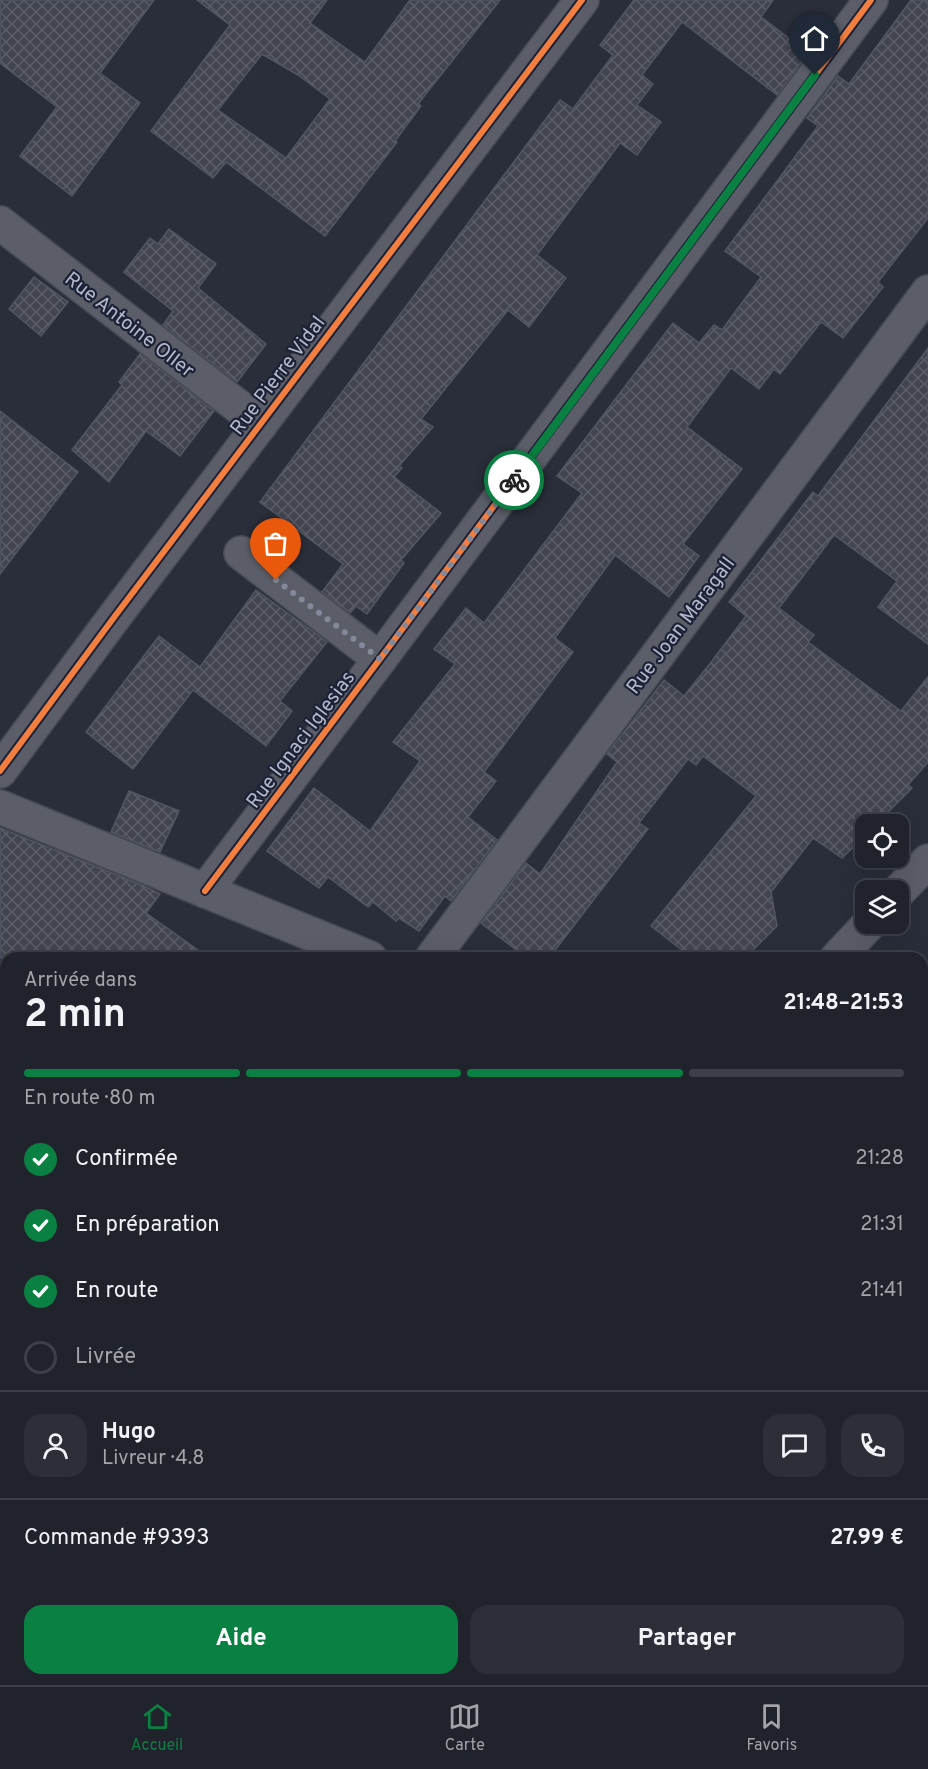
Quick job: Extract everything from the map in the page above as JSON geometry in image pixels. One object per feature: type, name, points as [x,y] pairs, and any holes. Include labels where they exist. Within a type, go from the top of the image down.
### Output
[{"type":"street","name":"Rue Pierre Vidal","points":[[0,771],[582,0]]},
{"type":"street","name":"Rue Ignaci Iglesias","points":[[205,891],[871,0]]},
{"type":"street","name":"Rue Antoine Oller","points":[[0,223],[261,424]]},
{"type":"street","name":"Rue Joan Maragall","points":[[437,952],[922,312]]},
{"type":"street","points":[[241,553],[380,659]]},
{"type":"street","points":[[0,807],[355,952]]},
{"type":"street","points":[[909,881],[928,861]]},
{"type":"street","points":[[843,952],[860,934]]},
{"type":"building","points":[[0,0],[154,0],[100,73],[140,103],[72,196],[20,156],[57,107],[0,63]]},
{"type":"building","points":[[197,0],[327,0],[310,23],[365,62],[410,0],[500,0],[418,104],[421,106],[395,141],[397,142],[325,236],[226,162],[213,178],[151,131],[230,25]],"holes":[[[262,54],[298,75],[330,99],[286,158],[218,110]]]},
{"type":"building","points":[[634,0],[773,0],[761,17],[808,53],[777,95],[682,22],[642,75],[653,84],[637,105],[661,122],[637,155],[620,143],[537,255],[566,278],[529,327],[508,310],[421,419],[433,427],[399,466],[402,468],[394,477],[441,513],[401,560],[404,563],[367,614],[356,606],[350,613],[322,592],[343,564],[260,502],[560,100],[573,109],[613,55],[600,45]]},
{"type":"building","points":[[911,0],[928,0],[928,218],[878,282],[883,287],[843,338],[821,322],[780,374],[774,369],[759,389],[731,368],[687,427],[742,469],[683,544],[699,556],[669,597],[615,555],[555,638],[573,652],[484,772],[496,781],[468,817],[497,840],[451,901],[445,896],[419,931],[399,918],[396,921],[373,902],[368,907],[328,877],[319,888],[267,851],[314,788],[370,831],[420,761],[393,742],[455,664],[434,649],[466,608],[484,623],[582,493],[557,476],[673,323],[699,343],[714,325],[722,330],[761,277],[725,251],[818,126],[807,118],[838,76],[849,84]]},
{"type":"building","points":[[169,229],[216,264],[198,288],[266,344],[237,382],[163,325],[173,311],[124,272],[150,238],[158,244]]},
{"type":"building","points":[[34,277],[68,302],[41,336],[9,309]]},
{"type":"building","points":[[928,348],[928,644],[878,607],[897,581],[834,535],[779,608],[814,635],[808,642],[901,711],[928,677],[928,762],[908,785],[912,788],[886,814],[855,814],[855,846],[842,858],[813,838],[771,892],[777,926],[751,952],[684,952],[651,926],[756,796],[703,756],[696,765],[688,759],[639,823],[648,829],[554,952],[519,952],[481,923],[526,863],[540,874],[617,762],[607,754],[664,680],[684,696],[712,661],[746,616],[729,602],[813,492],[818,496]]},
{"type":"building","points":[[140,354],[214,411],[180,456],[146,431],[109,482],[72,450],[122,385],[119,382]]},
{"type":"building","points":[[0,411],[78,472],[0,574]]},
{"type":"building","points":[[256,590],[327,642],[280,701],[292,711],[266,746],[193,690],[133,769],[86,732],[159,636],[200,667]]},
{"type":"building","points":[[129,791],[179,811],[160,852],[111,832]]},
{"type":"building","points":[[0,828],[160,894],[146,913],[201,952],[0,952]]},
{"type":"cycle path","points":[[0,771],[582,0]]},
{"type":"cycle path","points":[[205,891],[871,0]]},
{"type":"way so far","points":[[276,580],[380,659],[514,480]]},
{"type":"route","points":[[514,480],[815,75]]}]
